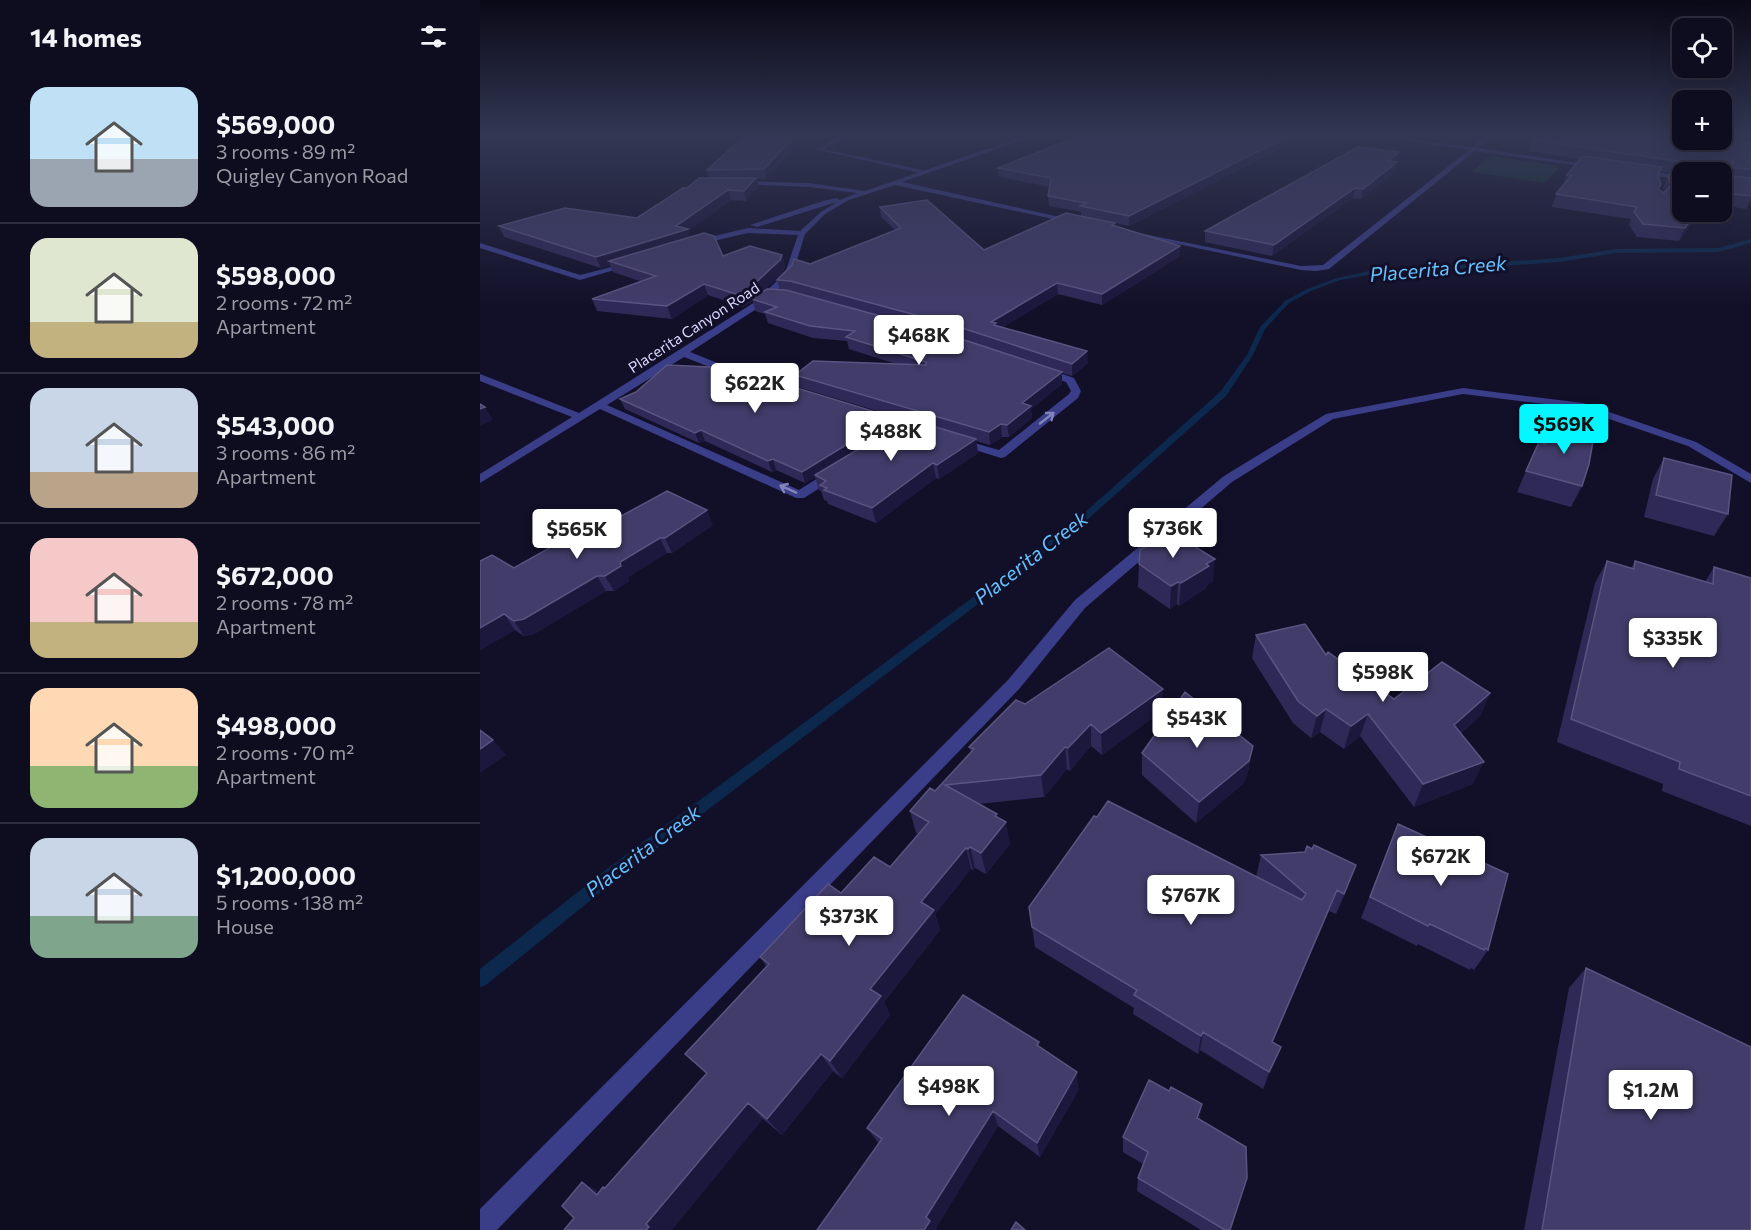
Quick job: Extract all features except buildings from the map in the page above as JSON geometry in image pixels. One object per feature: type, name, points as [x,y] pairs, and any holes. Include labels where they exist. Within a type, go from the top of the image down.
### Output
[{"type":"street","points":[[855,191],[866,193]]},
{"type":"street","name":"Placerita Canyon Road","points":[[480,478],[775,295],[789,274],[802,233],[823,213],[847,200],[871,191]]},
{"type":"street","points":[[935,191],[1085,224]]},
{"type":"street","points":[[1131,234],[1301,268],[1316,269],[1326,267],[1338,259],[1422,191]]},
{"type":"street","points":[[692,244],[825,202],[847,200]]},
{"type":"street","points":[[740,230],[762,228],[802,233]]},
{"type":"street","points":[[480,244],[580,278],[636,262]]},
{"type":"street","points":[[683,354],[731,372],[809,396]]},
{"type":"street","points":[[865,413],[905,430],[938,435],[1001,454],[1074,396],[1076,391],[1075,385],[1070,380],[1029,366]]},
{"type":"street","points":[[480,377],[578,416]]},
{"type":"street","points":[[480,1228],[1014,684],[1080,604],[1228,479],[1330,416],[1463,391],[1579,405],[1692,444],[1751,479]]},
{"type":"street","points":[[599,405],[800,495],[840,470]]},
{"type":"waterway","name":"Placerita Creek","points":[[480,979],[612,874],[1076,525],[1223,394],[1250,355],[1262,328],[1287,302],[1309,290],[1339,279],[1369,273],[1559,260],[1616,251],[1718,250],[1751,241]]}]
